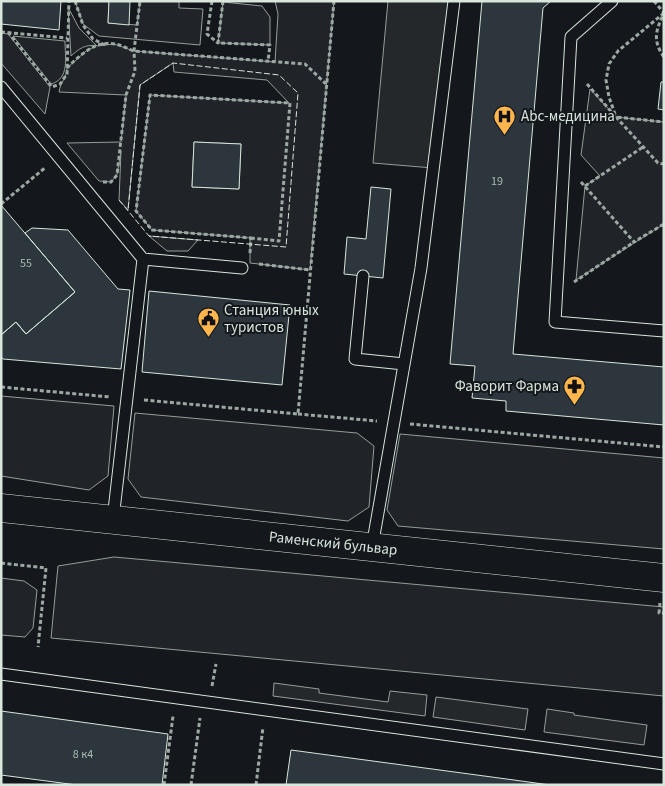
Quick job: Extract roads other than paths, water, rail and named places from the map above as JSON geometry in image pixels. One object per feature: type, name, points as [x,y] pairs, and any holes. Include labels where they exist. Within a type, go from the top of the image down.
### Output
[{"type":"street","name":"Раменский бульвар","points":[[1,508],[664,578]]},
{"type":"lane","points":[[372,547],[421,268],[454,1]]},
{"type":"lane","points":[[612,1],[571,37],[556,322],[664,331]]},
{"type":"lane","points":[[1,87],[143,259],[113,519]]},
{"type":"lane","points":[[143,259],[246,265]]},
{"type":"lane","points":[[364,276],[355,360],[404,364]]},
{"type":"lane","points":[[1,674],[664,764]]},
{"type":"place","name":"Abc-медицина","points":[[505,135]]},
{"type":"place","name":"Станция юных туристов","points":[[208,338]]},
{"type":"place","name":"Фаворит Фарма","points":[[575,405]]}]
